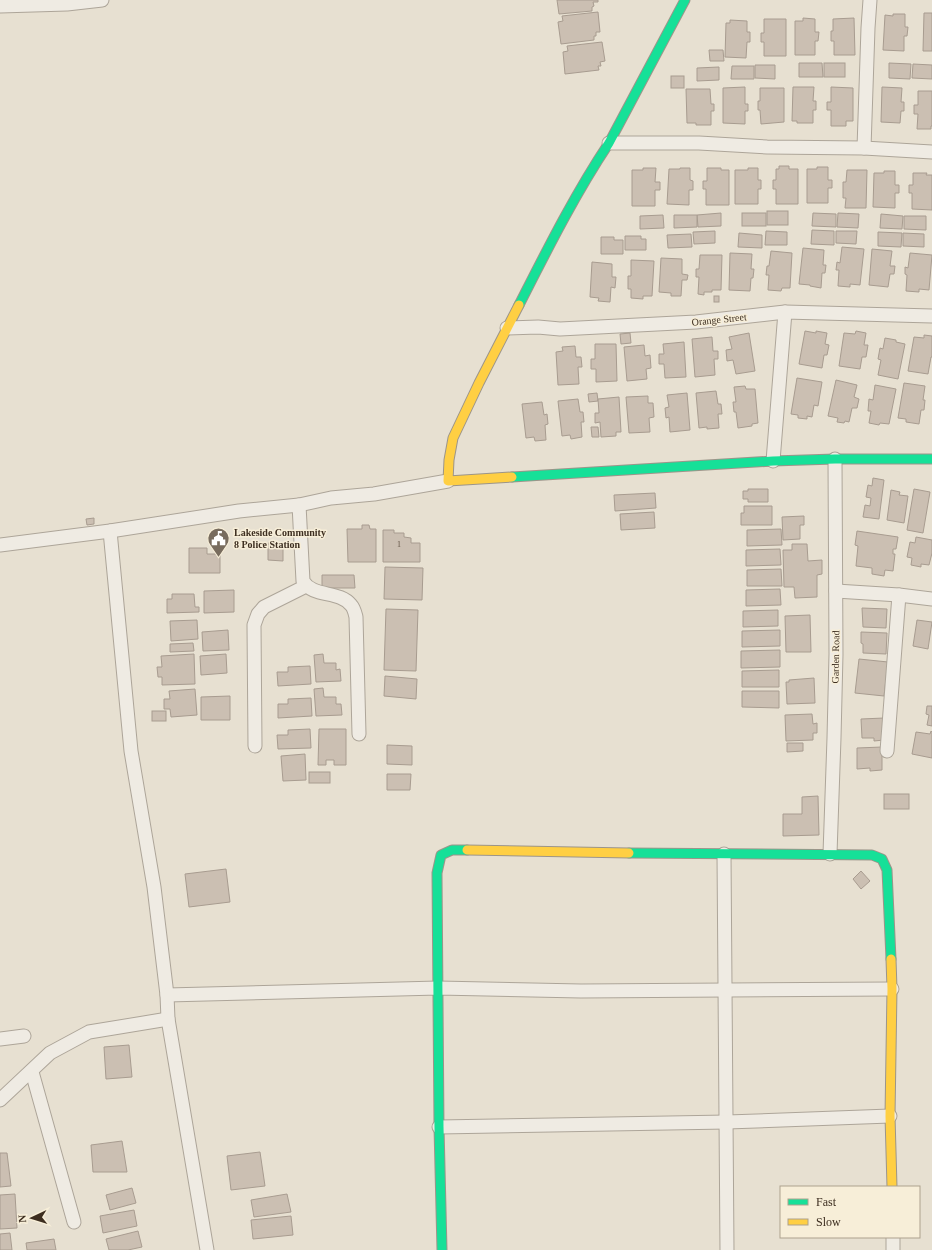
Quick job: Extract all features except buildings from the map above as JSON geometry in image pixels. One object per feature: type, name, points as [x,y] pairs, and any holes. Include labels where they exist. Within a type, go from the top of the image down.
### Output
[{"type":"street","points":[[0,6],[67,4],[102,0]]},
{"type":"street","points":[[448,481],[449,460],[453,438],[479,383],[545,254],[595,164],[609,143],[685,0]]},
{"type":"street","points":[[864,148],[870,0]]},
{"type":"street","points":[[609,143],[699,143],[766,147],[864,148],[932,152]]},
{"type":"street","points":[[773,461],[785,312]]},
{"type":"street","name":"Orange Street","points":[[507,328],[538,327],[560,329],[696,322],[785,312],[932,316]]},
{"type":"street","points":[[0,545],[110,531],[239,511],[299,505],[331,498],[374,494],[448,481],[773,461],[835,459],[932,459]]},
{"type":"street","name":"Garden Road","points":[[830,854],[834,738],[836,591],[835,459]]},
{"type":"street","points":[[299,505],[303,581],[311,590],[344,599],[354,609],[356,617],[359,734]]},
{"type":"street","points":[[110,531],[131,750],[154,887],[167,995],[168,1018],[206,1250]]},
{"type":"street","points":[[255,746],[254,625],[258,614],[264,607],[306,586]]},
{"type":"street","points":[[836,591],[899,595],[932,599]]},
{"type":"street","points":[[887,751],[899,595]]},
{"type":"street","points":[[442,1250],[439,1127],[437,873],[441,855],[452,850],[830,854],[872,855],[882,859],[887,870],[892,989],[890,1116],[892,1186]]},
{"type":"street","points":[[724,854],[727,1122],[726,1250]]},
{"type":"street","points":[[167,995],[438,988],[581,991],[892,989]]},
{"type":"street","points":[[0,1100],[32,1072],[50,1053],[89,1032],[168,1018]]},
{"type":"street","points":[[0,1039],[24,1036]]},
{"type":"street","points":[[32,1072],[74,1222]]},
{"type":"street","points":[[439,1127],[727,1122],[890,1116]]},
{"type":"street","points":[[893,1238],[893,1250]]},
{"type":"traffic: fast","points":[[519,305],[562,222],[609,143],[685,0]]},
{"type":"traffic: fast","points":[[512,477],[773,461],[835,459],[932,459]]},
{"type":"traffic: fast","points":[[442,1250],[439,1127],[437,873],[441,855],[452,850],[467,850]]},
{"type":"traffic: fast","points":[[629,853],[872,855],[882,859],[887,870],[891,959]]},
{"type":"traffic: slow","points":[[512,477],[448,481],[449,460],[453,438],[519,305]]},
{"type":"traffic: slow","points":[[467,850],[629,853]]},
{"type":"traffic: slow","points":[[891,959],[890,1116],[892,1186]]},
{"type":"place","name":"Lakeside Community 8 Police Station","points":[[218,558]]}]
